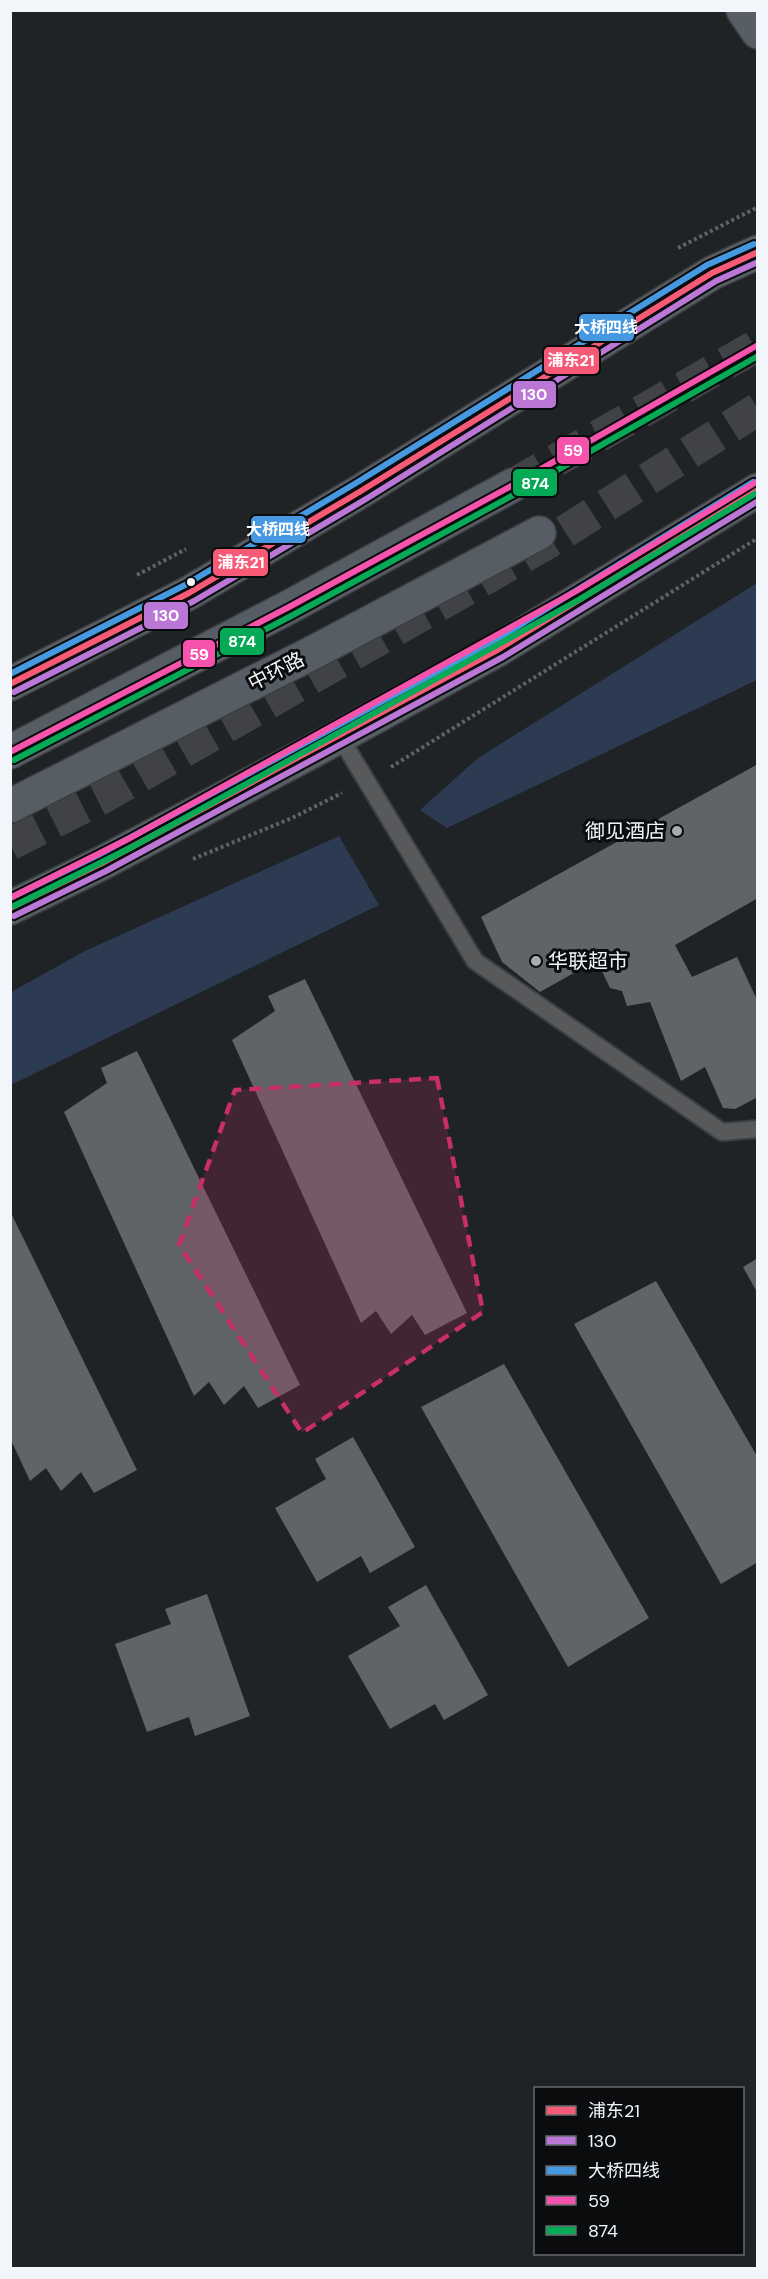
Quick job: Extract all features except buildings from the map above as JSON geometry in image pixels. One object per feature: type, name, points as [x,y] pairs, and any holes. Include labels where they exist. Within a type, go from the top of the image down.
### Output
[{"type":"highway","points":[[10,752],[299,602],[513,485]]},
{"type":"highway","name":"中环路","points":[[10,806],[312,653],[539,533]]},
{"type":"main road","points":[[743,10],[758,32]]},
{"type":"main road","points":[[10,684],[189,593],[362,491],[712,273],[758,252]]},
{"type":"main road","points":[[10,908],[102,863],[340,737],[498,649],[758,490]]},
{"type":"lane","points":[[340,737],[476,961],[722,1132],[758,1129]]},
{"type":"highlighted area","points":[[437,1078],[483,1312],[302,1433],[179,1245],[235,1090]]},
{"type":"shaded area","points":[[757,583],[757,680],[447,828],[420,810],[478,758]]},
{"type":"shaded area","points":[[339,836],[379,905],[11,1085],[11,992],[85,951]]},
{"type":"tunnel","points":[[513,485],[758,345]]},
{"type":"tunnel","points":[[10,844],[105,796],[547,543],[758,409]]},
{"type":"transit line","name":"大桥四线","points":[[10,674],[185,585],[356,483],[707,265],[754,244]]},
{"type":"transit line","name":"浦东21","points":[[10,684],[189,593],[361,491],[712,273],[758,252]]},
{"type":"transit line","name":"130","points":[[14,692],[194,601],[366,499],[716,281],[758,262]]},
{"type":"transit line","name":"59","points":[[10,752],[289,607],[513,485],[758,345]]},
{"type":"transit line","name":"874","points":[[14,760],[293,615],[517,493],[758,356]]},
{"type":"transit line","name":"59","points":[[10,898],[130,838],[578,590],[758,481]]},
{"type":"transit line","name":"大桥四线","points":[[10,898],[98,855],[494,641],[753,482]]},
{"type":"transit line","name":"浦东21","points":[[10,908],[102,863],[499,649],[758,490]]},
{"type":"transit line","name":"874","points":[[14,906],[134,846],[582,598],[758,492]]},
{"type":"transit line","name":"130","points":[[14,916],[106,871],[503,657],[758,501]]},
{"type":"place","name":"御见酒店","points":[[677,831]]},
{"type":"place","name":"华联超市","points":[[536,961]]}]
